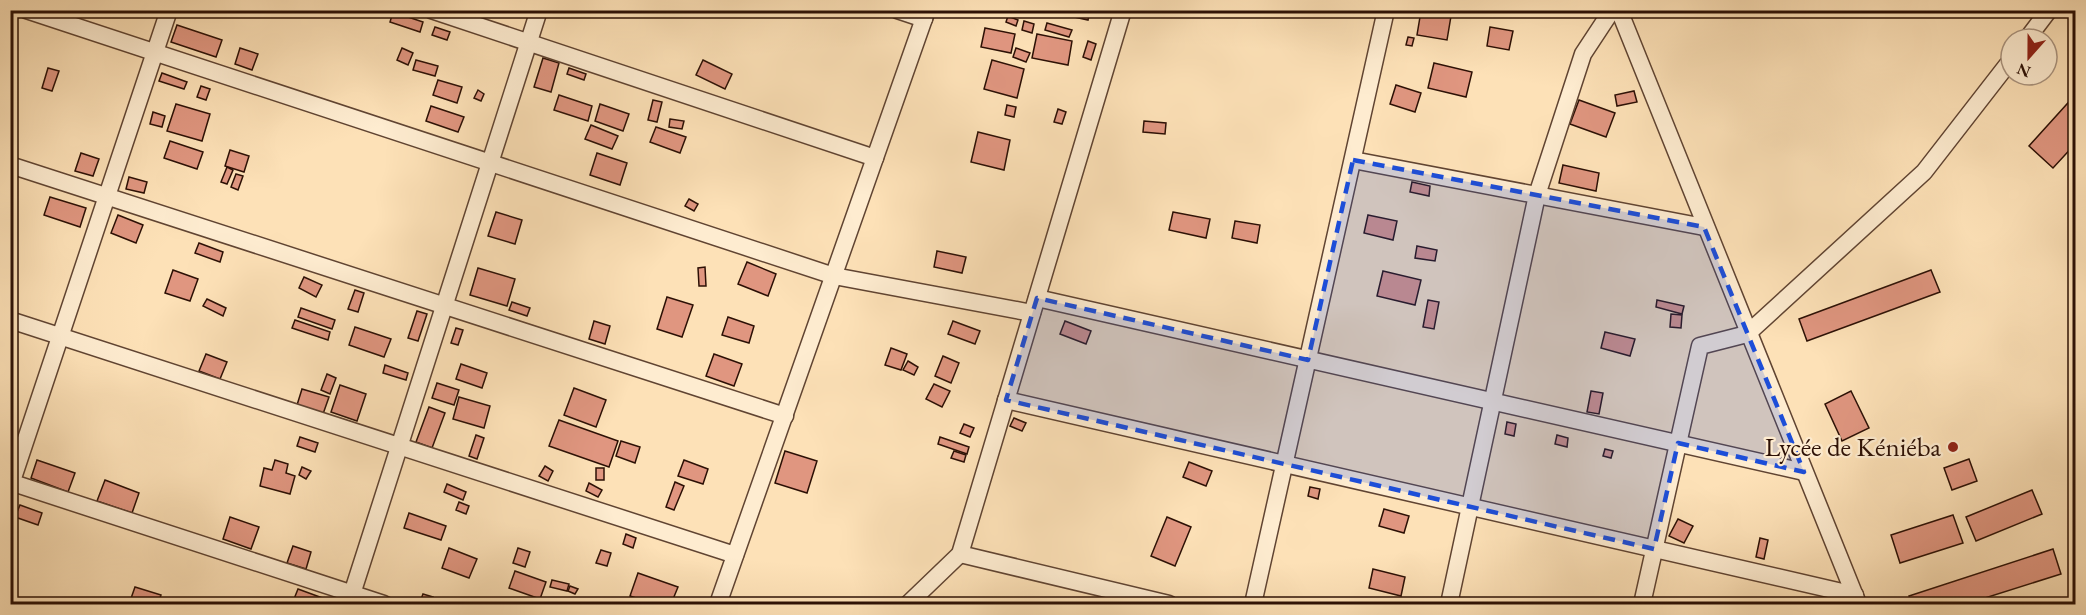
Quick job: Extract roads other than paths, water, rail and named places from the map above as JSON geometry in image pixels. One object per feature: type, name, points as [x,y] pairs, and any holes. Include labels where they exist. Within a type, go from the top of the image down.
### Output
[{"type":"street","points":[[26,10],[834,276],[1034,306],[1308,360],[1804,472]]},
{"type":"street","points":[[169,10],[11,484],[384,604]]},
{"type":"street","points":[[431,10],[875,158]]},
{"type":"street","points":[[352,594],[539,10]]},
{"type":"street","points":[[718,604],[926,15],[897,10]]},
{"type":"street","points":[[908,604],[960,554],[1123,10]]},
{"type":"street","points":[[1253,604],[1386,10]]},
{"type":"street","points":[[1449,604],[1537,195],[1583,54],[1612,10]]},
{"type":"street","points":[[1619,10],[1747,334],[1857,600]]},
{"type":"street","points":[[2036,27],[2049,10]]},
{"type":"street","points":[[1642,604],[1700,346],[1747,334],[1924,172],[1999,75]]},
{"type":"street","points":[[1353,160],[1704,227]]},
{"type":"street","points":[[10,165],[785,416]]},
{"type":"street","points":[[10,320],[735,555]]},
{"type":"street","points":[[1006,400],[1654,549],[1857,600]]},
{"type":"street","points":[[960,554],[1169,604]]},
{"type":"place","name":"Lycée de Kéniéba","points":[[1953,447]]}]
